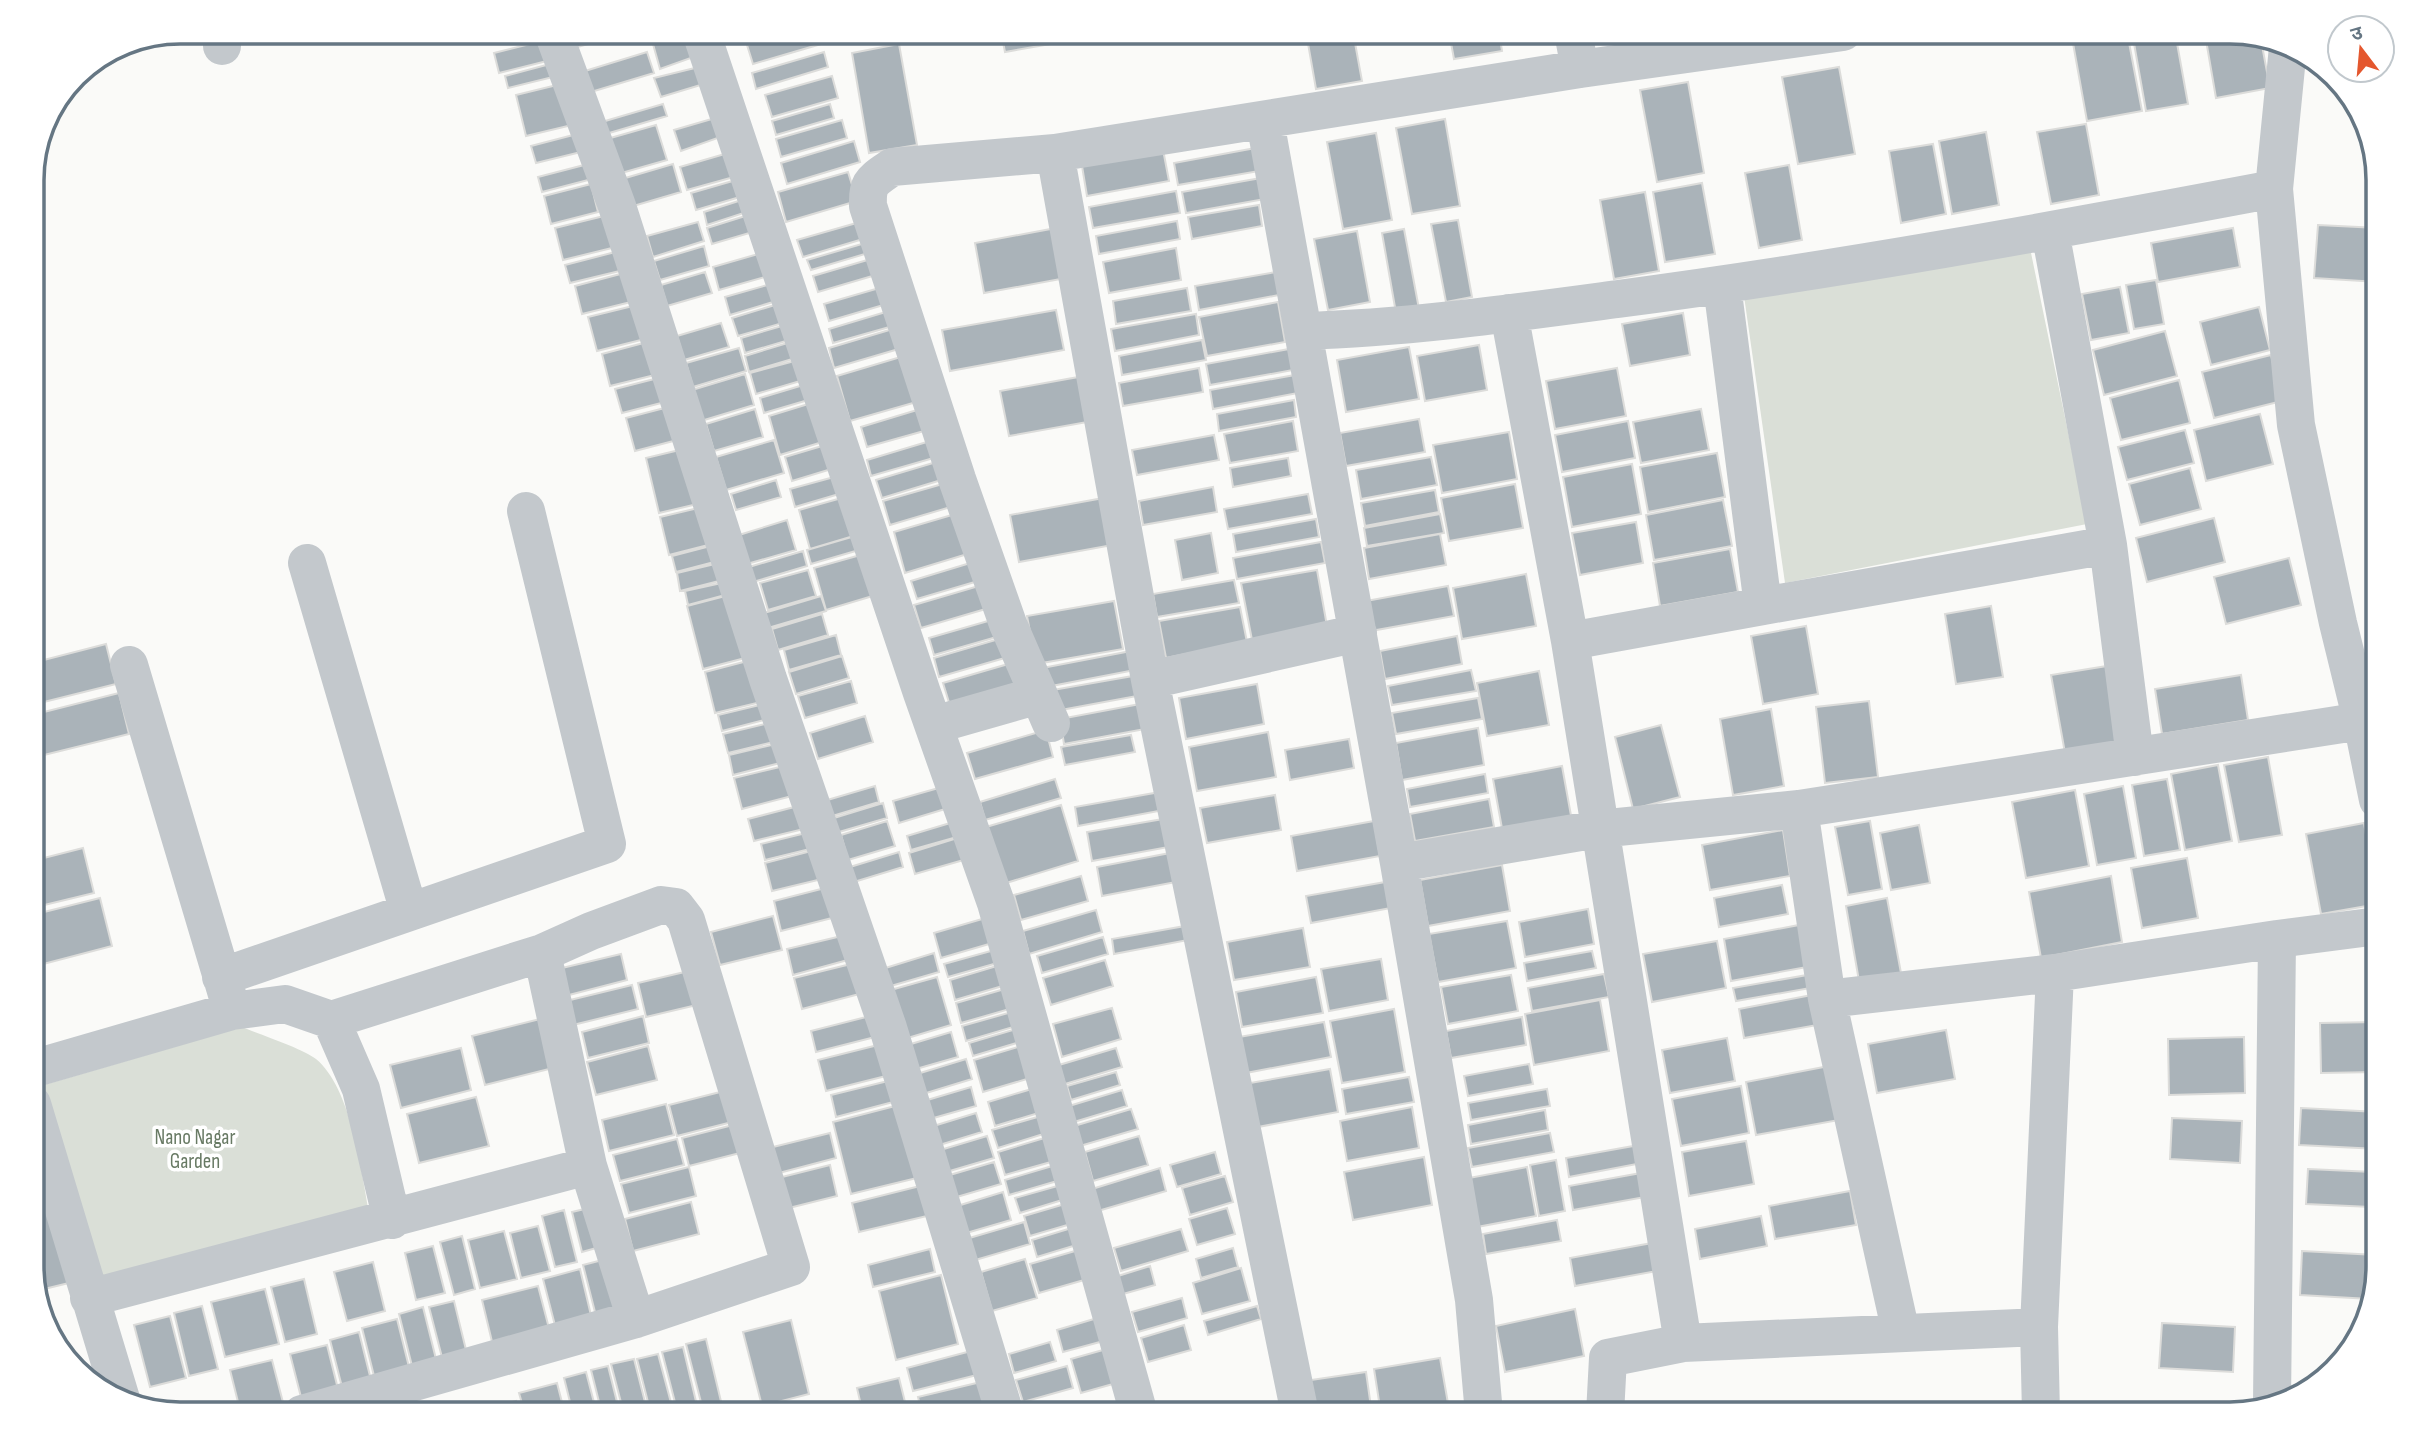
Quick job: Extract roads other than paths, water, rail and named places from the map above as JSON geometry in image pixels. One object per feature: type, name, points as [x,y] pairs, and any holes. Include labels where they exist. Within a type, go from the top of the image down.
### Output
[{"type":"street","points":[[557,44],[617,206],[768,679],[888,1028],[1001,1402]]},
{"type":"street","points":[[705,44],[933,725],[996,903],[1135,1402]]},
{"type":"street","points":[[1575,44],[1580,69]]},
{"type":"street","points":[[933,725],[1045,709],[1009,624],[957,479],[868,206],[867,189],[871,182],[892,167],[1055,153],[1580,69],[1758,44]]},
{"type":"street","points":[[2287,57],[2274,189],[2296,425],[2366,741]]},
{"type":"street","points":[[1265,121],[1399,863],[1474,1300],[1483,1402]]},
{"type":"street","points":[[1055,153],[1150,680],[1297,1402]]},
{"type":"street","points":[[1303,331],[1359,329],[1509,313],[1722,285],[2050,231],[2274,189]]},
{"type":"street","points":[[2050,231],[2108,545],[2135,757]]},
{"type":"street","points":[[1722,285],[1763,606]]},
{"type":"street","points":[[1509,313],[1570,641],[1598,829],[1683,1343]]},
{"type":"street","points":[[44,1064],[227,994],[409,912],[607,845],[526,511]]},
{"type":"street","points":[[1570,641],[2108,545]]},
{"type":"street","points":[[307,563],[409,912]]},
{"type":"street","points":[[1150,680],[1358,633]]},
{"type":"street","points":[[129,665],[227,994]]},
{"type":"street","points":[[1399,863],[1598,829],[1799,809],[2362,721]]},
{"type":"street","points":[[1799,809],[1827,999],[1901,1333]]},
{"type":"street","points":[[227,994],[285,1004],[331,1020],[542,953],[661,905],[676,907],[686,920],[791,1267],[636,1319],[347,1402]]},
{"type":"street","points":[[1827,999],[2055,973],[2366,928]]},
{"type":"street","points":[[2272,1396],[2277,939]]},
{"type":"street","points":[[542,953],[588,1166],[636,1319]]},
{"type":"street","points":[[2041,1402],[2039,1327],[2055,973]]},
{"type":"street","points":[[331,1020],[361,1089],[392,1220]]},
{"type":"street","points":[[44,1145],[117,1387]]},
{"type":"street","points":[[89,1298],[588,1166]]},
{"type":"street","points":[[1606,1402],[1608,1357],[1683,1343],[2039,1327]]},
{"type":"park label","name":"Nano Nagar Garden","points":[[195,1149]]}]
